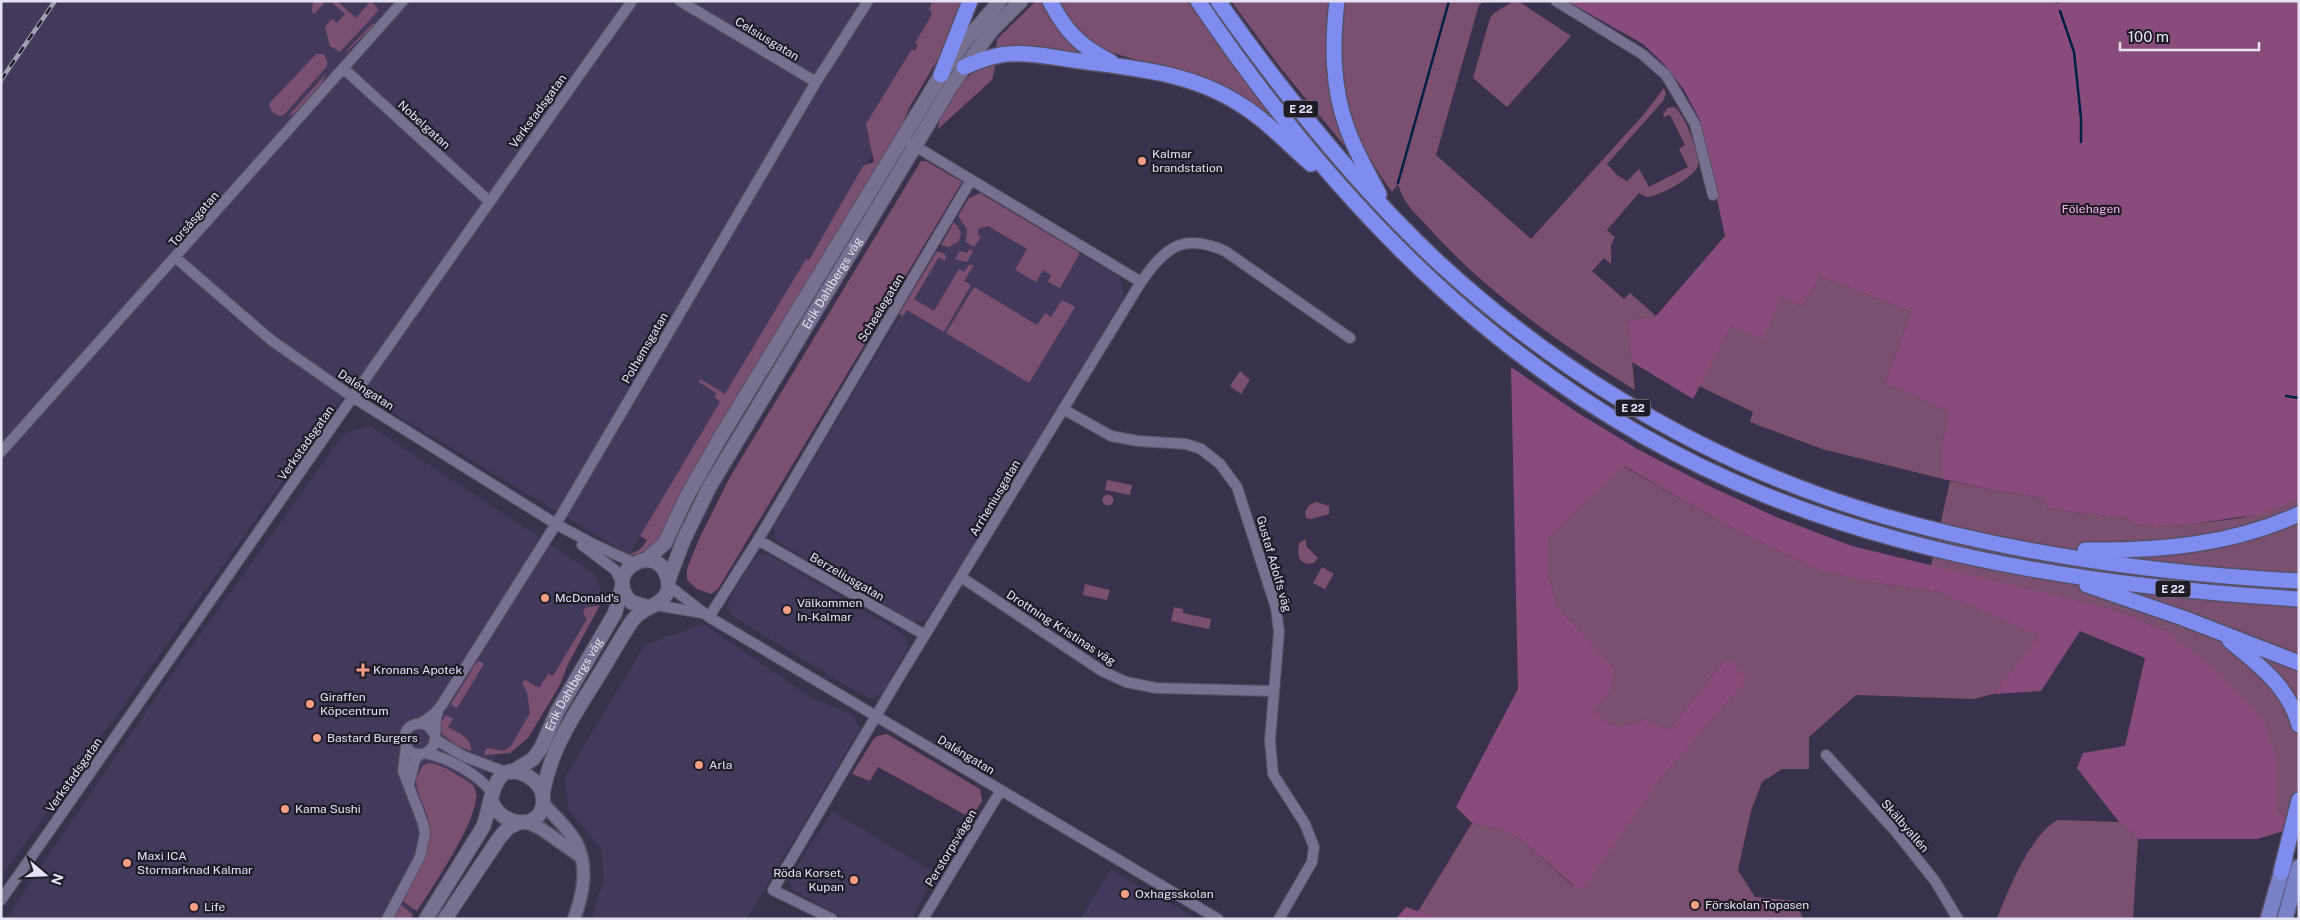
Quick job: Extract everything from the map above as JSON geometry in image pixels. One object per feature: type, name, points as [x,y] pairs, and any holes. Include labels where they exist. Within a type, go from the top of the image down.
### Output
[{"type":"highway","points":[[941,75],[970,1]]},
{"type":"highway","points":[[1050,1],[1061,21],[1077,40],[1089,50],[1117,66]]},
{"type":"highway","name":"E 22","points":[[1198,1],[1264,92],[1342,191],[1429,280],[1512,349],[1589,403],[1670,450],[1764,494],[1868,530],[1991,561],[2048,572],[2201,593],[2299,599]]},
{"type":"highway","name":"E 22","points":[[1218,1],[1326,141],[1389,214],[1436,260],[1523,334],[1600,387],[1678,432],[1736,460],[1818,495],[1893,518],[2029,549],[2199,574],[2299,581]]},
{"type":"highway","points":[[1337,1],[1334,67],[1340,106],[1356,150],[1389,214]]},
{"type":"highway","points":[[964,66],[995,56],[1020,54],[1117,66],[1178,78],[1208,88],[1237,102],[1253,113],[1342,191]]},
{"type":"highway","points":[[2029,549],[2119,551],[2174,548],[2232,538],[2271,526],[2299,514]]},
{"type":"highway","points":[[2048,572],[2182,618],[2299,664]]},
{"type":"highway","points":[[2221,633],[2269,674],[2280,686],[2288,698],[2299,725]]},
{"type":"highway","points":[[2281,872],[2299,800]]},
{"type":"main road","name":"Erik Dahlbergs väg","points":[[426,919],[483,827],[489,814],[491,796],[497,781],[533,760],[541,748],[557,712],[615,613],[627,570],[665,543],[686,498],[720,438],[902,138],[941,75],[974,31],[1000,1]]},
{"type":"main road","name":"Erik Dahlbergs väg","points":[[445,919],[500,837],[509,827],[522,823],[539,813],[549,765],[563,733],[632,622],[664,597],[684,539],[719,470],[964,66],[992,30],[1021,1]]},
{"type":"main road","points":[[640,562],[661,567],[668,583]]},
{"type":"main road","points":[[622,585],[631,602],[651,606]]},
{"type":"main road","points":[[510,772],[529,778],[538,785],[543,798]]},
{"type":"main road","points":[[491,796],[494,808],[502,816],[522,823]]},
{"type":"main road","points":[[2268,919],[2299,819]]},
{"type":"main road","points":[[2284,919],[2299,867]]},
{"type":"street","name":"Torsåsgatan","points":[[1,452],[176,258],[403,1]]},
{"type":"street","name":"Verkstadsgatan","points":[[1,900],[354,398],[489,200],[632,1]]},
{"type":"street","name":"Celsiusgatan","points":[[680,1],[816,82]]},
{"type":"street","name":"Polhemsgatan","points":[[421,723],[433,715],[441,706],[556,524],[816,82],[868,1]]},
{"type":"street","points":[[1556,1],[1642,54],[1666,76],[1695,124],[1713,195]]},
{"type":"street","name":"Nobelgatan","points":[[343,68],[489,200]]},
{"type":"street","points":[[902,138],[1141,282]]},
{"type":"street","name":"Scheelegatan","points":[[706,615],[758,540],[972,180]]},
{"type":"street","name":"Arrheniusgatan","points":[[832,919],[773,890],[925,635],[1141,282],[1157,261],[1174,246],[1198,242],[1213,246],[1225,251],[1350,338]]},
{"type":"street","name":"Daléngatan","points":[[176,258],[271,340],[354,398],[556,524],[593,544],[640,562]]},
{"type":"street","name":"Gustaf Adolfs väg","points":[[1063,409],[1111,436],[1138,441],[1173,442],[1201,449],[1212,456],[1230,475],[1237,487],[1276,608],[1279,632],[1270,740],[1273,774],[1305,824],[1314,847],[1315,855],[1307,873],[1279,919]]},
{"type":"street","name":"Daléngatan","points":[[556,524],[615,570],[622,585]]},
{"type":"street","name":"Berzeliusgatan","points":[[758,540],[925,635]]},
{"type":"street","name":"Drottning Kristinas väg","points":[[961,577],[1102,671],[1126,682],[1156,688],[1273,691]]},
{"type":"street","name":"Daléngatan","points":[[668,583],[706,615],[1218,919]]},
{"type":"street","name":"Daléngatan","points":[[651,606],[706,615]]},
{"type":"street","name":"Polhemsgatan","points":[[434,736],[434,724],[441,706]]},
{"type":"street","points":[[387,919],[424,846],[425,834],[423,823],[403,771],[406,747],[404,741],[408,728],[421,723],[427,725],[434,736],[463,756],[510,772]]},
{"type":"street","points":[[409,785],[415,760],[433,745],[434,736]]},
{"type":"street","points":[[406,747],[411,752],[450,761],[481,782],[491,796]]},
{"type":"street","name":"Skälbyallén","points":[[1826,755],[1896,832],[1935,881],[1958,919]]},
{"type":"street","name":"Perstorpsvägen","points":[[923,919],[1001,790]]},
{"type":"street","points":[[543,798],[575,841],[580,856],[584,879],[574,919]]},
{"type":"street","points":[[522,823],[540,828],[580,856]]},
{"type":"shaded area","points":[[1,1],[983,1],[944,36],[629,555],[350,387],[1,877]]},
{"type":"shaded area","points":[[313,1],[326,1],[314,14],[312,12]]},
{"type":"shaded area","points":[[330,1],[337,1],[356,18],[371,1],[378,9],[340,52],[330,46],[325,27],[332,19],[337,23],[345,14]]},
{"type":"shaded area","points":[[933,1],[962,1],[942,52],[909,108],[901,128],[663,537],[642,553],[627,554],[639,550],[647,540],[640,536],[720,402],[715,397],[716,393],[699,382],[700,379],[725,394],[806,259],[809,260],[863,166],[874,162],[866,124],[912,49],[915,51],[918,45],[915,43],[931,16],[932,12],[929,9]]},
{"type":"shaded area","points":[[1036,1],[1040,1],[1059,31],[1083,56],[996,50],[997,39]]},
{"type":"shaded area","points":[[1056,1],[1187,1],[1281,130],[1175,71],[1099,49],[1084,39]]},
{"type":"shaded area","points":[[1231,1],[1331,1],[1351,154],[1279,66]]},
{"type":"shaded area","points":[[1344,1],[1485,1],[1479,5],[1436,155],[1531,239],[1644,114],[1664,88],[1666,94],[1663,101],[1607,164],[1617,175],[1627,181],[1639,169],[1649,187],[1688,167],[1679,149],[1685,145],[1670,115],[1664,117],[1663,114],[1668,108],[1674,107],[1678,110],[1690,134],[1698,166],[1690,176],[1668,190],[1647,197],[1639,193],[1607,230],[1615,237],[1611,245],[1611,264],[1604,258],[1592,271],[1624,299],[1630,293],[1656,316],[1628,321],[1635,390],[1579,354],[1499,295],[1450,251],[1414,212],[1403,197],[1398,184],[1392,192],[1372,162],[1356,131],[1345,98],[1340,62]]},
{"type":"shaded area","points":[[1514,1],[1518,1],[1571,36],[1507,107],[1473,78],[1490,18],[1494,13]]},
{"type":"shaded area","points":[[373,23],[374,25],[346,53],[347,50]]},
{"type":"shaded area","points":[[316,54],[324,54],[327,66],[284,115],[279,116],[272,112],[269,104]]},
{"type":"shaded area","points":[[994,60],[995,67],[992,80],[938,129],[943,113],[962,83],[972,73]]},
{"type":"shaded area","points":[[326,74],[322,83],[294,114],[288,116]]},
{"type":"shaded area","points":[[921,161],[926,161],[962,182],[718,589],[711,594],[697,589],[687,580],[687,569],[699,539],[730,477]]},
{"type":"shaded area","points":[[980,193],[1079,252],[1060,288],[1048,282],[1051,275],[1043,270],[1036,282],[1015,270],[1027,249],[988,226],[978,229],[978,234],[981,237],[974,247],[966,242],[967,229],[958,216],[969,198]]},
{"type":"shaded area","points":[[981,196],[1120,277],[1124,297],[925,621],[914,622],[775,540],[774,525],[971,198]]},
{"type":"shaded area","points":[[954,222],[961,232],[959,241],[949,247],[941,245]]},
{"type":"shaded area","points":[[970,249],[973,251],[967,262],[955,259],[960,251],[967,253]]},
{"type":"shaded area","points":[[937,251],[945,254],[945,261],[939,257],[914,299],[934,311],[959,269],[964,272],[969,265],[974,265],[964,281],[971,285],[944,332],[907,310],[903,316],[899,314]]},
{"type":"shaded area","points":[[1820,276],[1911,312],[1885,383],[1948,411],[1943,442],[1943,479],[1822,449],[1750,422],[1753,412],[1699,386],[1731,326],[1781,297],[1803,306]]},
{"type":"shaded area","points":[[974,287],[1037,325],[1045,313],[1051,317],[1062,300],[1075,307],[1029,383],[946,333]]},
{"type":"shaded area","points":[[1240,371],[1250,380],[1241,394],[1230,386]]},
{"type":"shaded area","points":[[369,425],[596,575],[602,596],[512,749],[499,752],[471,791],[420,901],[409,919],[6,919],[160,691],[344,434]]},
{"type":"shaded area","points":[[1623,466],[1723,523],[1820,571],[1877,583],[1939,592],[2040,636],[1993,694],[1974,699],[1856,695],[1809,737],[1809,769],[1782,769],[1762,782],[1751,811],[1738,870],[1755,897],[1796,901],[1803,919],[1431,919],[1417,913],[1472,823],[1499,829],[1522,840],[1573,886],[1659,781],[1747,680],[1724,661],[1669,730],[1647,719],[1623,726],[1612,725],[1592,710],[1609,694],[1616,670],[1557,606],[1548,573],[1548,539]]},
{"type":"shaded area","points":[[1107,480],[1132,485],[1130,495],[1105,490]]},
{"type":"shaded area","points":[[1950,481],[2044,498],[2048,509],[2126,518],[2136,525],[2155,527],[2241,518],[2299,498],[2299,785],[2290,819],[2277,811],[2277,759],[2167,631],[2115,610],[1931,566]]},
{"type":"shaded area","points":[[1108,494],[1114,500],[1108,506],[1102,500]]},
{"type":"shaded area","points":[[1317,502],[1329,506],[1329,514],[1311,519],[1306,518],[1305,512],[1309,505]]},
{"type":"shaded area","points":[[1306,539],[1306,546],[1318,558],[1314,563],[1307,564],[1300,560],[1298,552],[1299,543]]},
{"type":"shaded area","points":[[760,554],[768,554],[901,633],[907,639],[908,648],[884,691],[876,697],[870,698],[855,691],[731,615],[728,608],[729,600],[753,560]]},
{"type":"shaded area","points":[[1322,567],[1334,574],[1325,589],[1313,583]]},
{"type":"shaded area","points":[[1085,584],[1110,590],[1107,600],[1083,595]]},
{"type":"shaded area","points":[[600,605],[568,664],[560,685],[528,738],[510,753],[484,755],[485,750],[489,748],[503,751],[511,746],[530,713],[527,692],[522,683],[525,680],[539,688],[548,674],[553,676],[587,619],[583,613],[585,608]]},
{"type":"shaded area","points":[[1174,607],[1183,609],[1183,613],[1211,619],[1209,629],[1171,621]]},
{"type":"shaded area","points":[[703,624],[813,699],[853,715],[860,729],[747,919],[592,919],[604,878],[601,848],[568,809],[565,777],[645,645]]},
{"type":"shaded area","points":[[479,661],[484,664],[457,708],[453,706],[451,704]]},
{"type":"shaded area","points":[[446,715],[453,719],[448,727],[467,739],[471,746],[471,751],[456,745],[442,734],[441,723]]},
{"type":"shaded area","points":[[887,734],[980,789],[982,801],[971,818],[878,767],[870,781],[852,774],[873,740],[877,736]]},
{"type":"shaded area","points":[[429,763],[443,767],[466,780],[476,792],[471,818],[463,835],[454,853],[417,911],[401,900],[419,869],[428,848],[430,826],[418,790],[416,774],[418,775],[423,765]]},
{"type":"shaded area","points":[[832,811],[935,873],[912,919],[846,919],[792,890],[790,878]]},
{"type":"shaded area","points":[[2057,820],[2119,822],[2138,839],[2133,919],[1997,919],[2014,879],[2029,851],[2047,828]]},
{"type":"shaded area","name":"Oxhagsskolan","points":[[1111,870],[1197,919],[1080,919]]},
{"type":"shaded area","points":[[399,903],[413,915],[411,919],[391,919]]},
{"type":"green space","name":"Fölehagen","points":[[1567,1],[2299,1],[2299,498],[2261,514],[2185,525],[2155,527],[2136,525],[2126,518],[2048,509],[2044,498],[1992,490],[1943,479],[1943,442],[1948,411],[1885,383],[1911,312],[1820,276],[1803,306],[1781,297],[1763,339],[1731,326],[1693,399],[1632,362],[1628,321],[1656,316],[1725,236],[1700,120],[1684,90],[1663,63],[1643,44]]},
{"type":"green space","points":[[1511,367],[1578,413],[1639,450],[1705,484],[1776,517],[1852,546],[2115,610],[2167,631],[2221,674],[2263,719],[2277,759],[2277,811],[2290,819],[2287,830],[2257,839],[2138,839],[2119,822],[2077,768],[2083,753],[2125,746],[2145,658],[2080,631],[2041,691],[1993,694],[2039,636],[1939,592],[1877,583],[1820,571],[1723,523],[1624,466],[1548,539],[1548,573],[1557,606],[1616,670],[1609,694],[1593,710],[1612,725],[1630,724],[1647,719],[1669,730],[1724,661],[1732,662],[1747,680],[1659,781],[1583,889],[1574,886],[1522,840],[1499,829],[1472,823],[1456,807],[1518,689]]},
{"type":"green space","points":[[1406,907],[1439,919],[1396,919]]},
{"type":"waterway","points":[[1398,183],[1449,1]]},
{"type":"waterway","points":[[2060,11],[2074,52],[2081,118],[2081,142]]},
{"type":"waterway","points":[[2286,396],[2299,398]]},
{"type":"railway","points":[[1,80],[55,1]]},
{"type":"place","name":"Kalmar brandstation","points":[[1142,161]]},
{"type":"place","name":"McDonald's","points":[[545,598]]},
{"type":"place","name":"Välkommen In-Kalmar","points":[[787,610]]},
{"type":"place","name":"Kronans Apotek","points":[[363,670]]},
{"type":"place","name":"Giraffen Köpcentrum","points":[[310,704]]},
{"type":"place","name":"Bastard Burgers","points":[[317,738]]},
{"type":"place","name":"Arla","points":[[699,765]]},
{"type":"place","name":"Kama Sushi","points":[[285,809]]},
{"type":"place","name":"Maxi ICA Stormarknad Kalmar","points":[[127,863]]},
{"type":"place","name":"Röda Korset, Kupan","points":[[854,880]]},
{"type":"place","name":"Oxhagsskolan","points":[[1125,894]]},
{"type":"place","name":"Förskolan Topasen","points":[[1695,905]]},
{"type":"place","name":"Life","points":[[194,907]]}]
